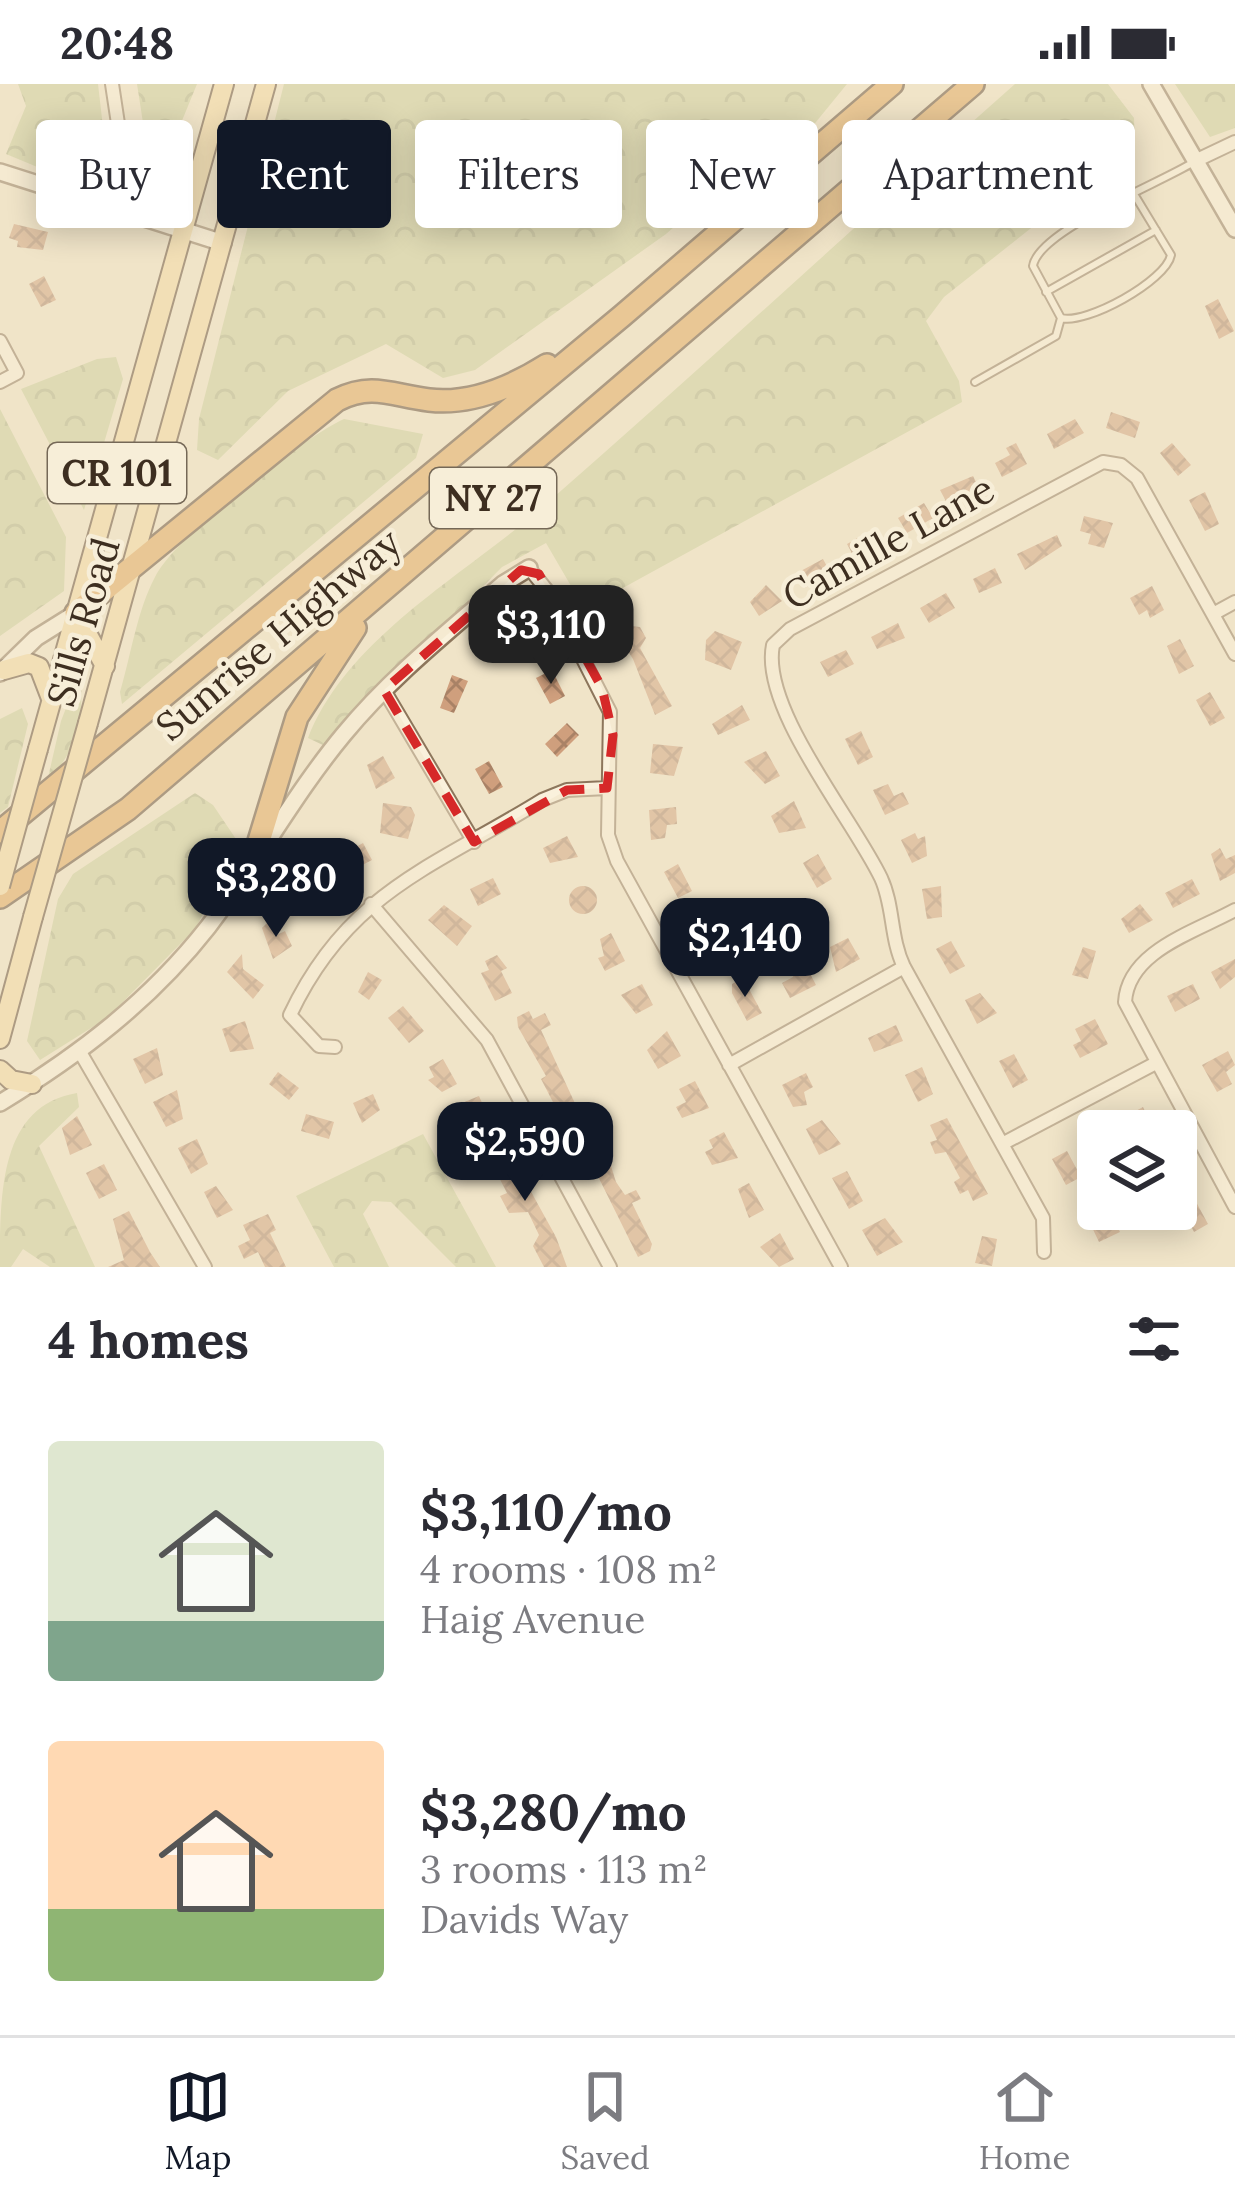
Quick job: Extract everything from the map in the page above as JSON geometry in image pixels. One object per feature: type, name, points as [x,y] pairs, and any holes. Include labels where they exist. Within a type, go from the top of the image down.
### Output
[{"type":"highway","name":"Sunrise Highway","points":[[0,832],[622,316],[892,84]]},
{"type":"highway","name":"Sunrise Highway","points":[[0,897],[128,809],[973,84]]},
{"type":"highway","points":[[76,613],[338,400],[369,388],[428,400],[478,396],[524,379],[622,316]]},
{"type":"highway","points":[[252,864],[297,717],[331,659],[386,590]]},
{"type":"main road","name":"Sills Road","points":[[0,886],[224,84]]},
{"type":"main road","name":"Sills Road","points":[[0,1039],[266,84]]},
{"type":"main road","points":[[76,613],[105,667]]},
{"type":"main road","points":[[2,671],[29,663],[39,667],[52,701]]},
{"type":"main road","points":[[0,1070],[11,1080],[32,1084]]},
{"type":"street","points":[[112,84],[117,120]]},
{"type":"street","points":[[1151,84],[1235,229]]},
{"type":"street","points":[[1195,161],[1235,142]]},
{"type":"street","points":[[0,172],[36,184]]},
{"type":"street","points":[[171,228],[223,243]]},
{"type":"street","points":[[0,341],[17,373],[0,382]]},
{"type":"street","name":"Camille Lane","points":[[1043,1252],[1043,1219],[904,967],[893,944],[882,880],[773,680],[770,664],[780,635],[1103,462],[1121,465],[1137,478],[1235,654]]},
{"type":"street","points":[[0,1103],[80,1052],[170,972],[326,756],[384,690],[503,584],[529,568],[539,574],[602,688],[613,735],[608,835],[617,861],[841,1267]]},
{"type":"street","points":[[1213,614],[1235,602]]},
{"type":"street","points":[[2,671],[36,638],[76,613]]},
{"type":"street","points":[[384,690],[474,842]]},
{"type":"street","points":[[334,1047],[319,1046],[290,1015],[328,952],[371,904],[396,883],[567,790],[607,788]]},
{"type":"street","points":[[371,904],[487,1040],[610,1267]]},
{"type":"street","points":[[1235,910],[1134,969],[1125,1002],[1235,1207]]},
{"type":"street","points":[[729,1065],[904,967]]},
{"type":"street","points":[[80,1052],[205,1267]]},
{"type":"street","points":[[1002,1144],[1156,1063]]},
{"type":"lane","points":[[1135,193],[1195,161]]},
{"type":"lane","points":[[1060,319],[1078,320],[1094,313],[1165,271],[1171,255],[1135,196]]},
{"type":"lane","points":[[975,382],[1056,336],[1060,319],[1033,266],[1043,245],[1073,228]]},
{"type":"lane","points":[[1046,292],[1156,230]]},
{"type":"highlighted area","points":[[521,570],[539,574],[602,688],[613,735],[607,788],[567,790],[474,842],[384,690]]},
{"type":"green space","points":[[18,84],[98,84],[102,120],[36,120],[36,166],[6,154],[26,106]]},
{"type":"green space","points":[[137,84],[197,84],[182,120],[143,120]]},
{"type":"green space","points":[[284,84],[847,84],[818,120],[646,120],[646,228],[673,228],[666,234],[475,370],[443,378],[386,344],[288,391],[218,460],[197,450],[199,419],[247,228],[391,228],[391,120],[275,120]]},
{"type":"green space","points":[[1015,84],[1108,84],[1134,120],[975,120]]},
{"type":"green space","points":[[1175,84],[1235,84],[1235,128],[1210,137]]},
{"type":"green space","points":[[855,228],[1031,228],[944,297],[926,321],[959,381],[962,402],[621,589],[578,598],[546,543],[502,567],[325,746],[308,738],[326,702],[380,638],[515,530]]},
{"type":"green space","points":[[116,357],[123,379],[84,510],[21,389],[97,359]]},
{"type":"green space","points":[[0,409],[66,537],[64,591],[0,636]]},
{"type":"green space","points":[[344,419],[423,434],[416,458],[122,704],[120,692],[139,619],[167,559],[241,490]]},
{"type":"green space","points":[[80,672],[77,731],[66,757],[47,782],[61,721]]},
{"type":"green space","points":[[22,708],[28,724],[8,807],[0,813],[0,719]]},
{"type":"green space","points":[[195,793],[213,805],[238,842],[196,928],[107,1018],[40,1060],[27,1041],[58,899],[73,874]]},
{"type":"green space","points":[[77,1093],[79,1107],[39,1146],[95,1267],[50,1267],[23,1249],[11,1267],[0,1267],[4,1182],[19,1134],[32,1115],[52,1101]]},
{"type":"green space","points":[[423,1134],[496,1267],[456,1267],[391,1202],[372,1201],[363,1214],[389,1267],[334,1267],[296,1196]]},
{"type":"building","points":[[14,224],[48,232],[43,250],[17,247],[18,241],[9,238]]},
{"type":"building","points":[[44,276],[56,300],[41,307],[29,284]]},
{"type":"building","points":[[1218,299],[1234,331],[1219,339],[1205,306]]},
{"type":"building","points":[[1111,412],[1140,422],[1135,438],[1106,428]]},
{"type":"building","points":[[1075,419],[1084,433],[1054,449],[1047,434]]},
{"type":"building","points":[[1016,443],[1027,464],[1002,477],[995,463],[1010,455],[1006,448]]},
{"type":"building","points":[[1172,443],[1191,465],[1178,476],[1160,453]]},
{"type":"building","points":[[973,476],[980,490],[948,505],[940,490]]},
{"type":"building","points":[[1205,492],[1219,524],[1205,531],[1189,500]]},
{"type":"building","points":[[924,503],[933,518],[907,533],[898,518]]},
{"type":"building","points":[[1084,516],[1113,523],[1104,548],[1088,544],[1091,534],[1080,531]]},
{"type":"building","points":[[875,533],[882,545],[855,559],[847,544]]},
{"type":"building","points":[[1057,535],[1062,546],[1025,570],[1017,554]]},
{"type":"building","points":[[823,559],[831,574],[805,588],[797,573]]},
{"type":"building","points":[[995,568],[1002,583],[979,593],[973,579]]},
{"type":"building","points":[[766,585],[782,601],[759,616],[750,602]]},
{"type":"building","points":[[1152,586],[1164,610],[1150,618],[1147,610],[1139,615],[1130,598]]},
{"type":"building","points":[[946,593],[955,608],[929,623],[920,608]]},
{"type":"building","points":[[524,621],[535,644],[521,651],[510,628]]},
{"type":"building","points":[[898,623],[905,638],[877,649],[871,637]]},
{"type":"building","points":[[640,627],[646,638],[640,648],[672,706],[655,715],[633,659],[616,633]]},
{"type":"building","points":[[715,631],[742,642],[731,670],[705,660],[706,640]]},
{"type":"building","points":[[1180,639],[1194,666],[1179,674],[1167,646]]},
{"type":"building","points":[[846,650],[854,664],[828,677],[820,662]]},
{"type":"building","points":[[552,670],[565,696],[550,704],[536,678]]},
{"type":"building","points":[[452,675],[468,681],[454,713],[440,708]]},
{"type":"building","points":[[1210,692],[1225,718],[1210,726],[1196,700]]},
{"type":"building","points":[[742,705],[750,720],[718,735],[712,724]]},
{"type":"building","points":[[567,723],[579,735],[557,757],[545,744]]},
{"type":"building","points":[[861,731],[873,757],[858,765],[845,739]]},
{"type":"building","points":[[653,744],[683,747],[674,776],[650,773]]},
{"type":"building","points":[[766,751],[780,776],[765,784],[744,762]]},
{"type":"building","points":[[383,756],[395,778],[376,789],[367,765]]},
{"type":"building","points":[[489,761],[503,787],[489,794],[475,769]]},
{"type":"building","points":[[888,784],[894,796],[903,792],[909,804],[885,815],[873,790]]},
{"type":"building","points":[[794,801],[806,828],[779,833],[771,816]]},
{"type":"building","points":[[383,803],[411,807],[415,815],[408,839],[380,833]]},
{"type":"building","points":[[676,807],[677,824],[667,825],[665,838],[651,840],[649,810]]},
{"type":"building","points":[[915,833],[918,839],[925,836],[927,856],[912,863],[901,840]]},
{"type":"building","points":[[567,836],[578,857],[550,863],[543,848]]},
{"type":"building","points":[[363,843],[372,860],[343,875],[335,859]]},
{"type":"building","points":[[1220,848],[1226,859],[1235,855],[1235,873],[1220,881],[1211,854]]},
{"type":"building","points":[[818,854],[832,879],[817,888],[803,863]]},
{"type":"building","points":[[678,864],[692,891],[678,898],[664,872]]},
{"type":"building","points":[[493,878],[501,894],[478,906],[470,889]]},
{"type":"building","points":[[331,879],[337,889],[306,908],[300,896]]},
{"type":"building","points":[[1192,879],[1200,894],[1173,908],[1165,893]]},
{"type":"building","points":[[583,886],[593,890],[597,900],[593,910],[583,914],[573,910],[569,900],[573,890]]},
{"type":"building","points":[[941,886],[942,917],[927,919],[922,889]]},
{"type":"building","points":[[1140,904],[1153,920],[1129,933],[1121,919]]},
{"type":"building","points":[[444,905],[472,926],[457,946],[428,920]]},
{"type":"building","points":[[706,913],[715,934],[724,930],[728,940],[727,949],[718,953],[715,948],[706,952],[691,920]]},
{"type":"building","points":[[270,920],[277,935],[285,931],[292,946],[273,959],[262,928]]},
{"type":"building","points":[[611,933],[625,961],[605,971],[598,958],[604,956],[600,939]]},
{"type":"building","points":[[848,938],[860,959],[836,972],[830,947]]},
{"type":"building","points":[[951,941],[965,966],[950,974],[936,949]]},
{"type":"building","points":[[1083,947],[1096,951],[1088,979],[1072,975]]},
{"type":"building","points":[[242,954],[243,969],[264,985],[253,999],[227,972]]},
{"type":"building","points":[[497,955],[507,968],[501,971],[512,993],[495,1001],[481,973],[489,970],[485,961]]},
{"type":"building","points":[[1235,959],[1235,977],[1220,989],[1211,972]]},
{"type":"building","points":[[803,960],[816,985],[790,998],[782,983],[793,977],[791,967]]},
{"type":"building","points":[[368,972],[382,980],[369,1000],[358,992]]},
{"type":"building","points":[[743,978],[762,1013],[747,1021],[732,993],[732,984]]},
{"type":"building","points":[[642,984],[653,1005],[636,1014],[621,995]]},
{"type":"building","points":[[1193,984],[1200,999],[1175,1012],[1167,996]]},
{"type":"building","points":[[980,993],[997,1013],[977,1024],[965,1000]]},
{"type":"building","points":[[403,1006],[424,1031],[409,1043],[388,1018]]},
{"type":"building","points":[[529,1011],[533,1019],[545,1013],[551,1025],[541,1030],[579,1112],[592,1106],[616,1182],[625,1195],[636,1190],[641,1199],[632,1203],[652,1244],[650,1251],[638,1257],[575,1130],[569,1133],[541,1079],[546,1076],[518,1027],[517,1017]]},
{"type":"building","points":[[1095,1019],[1108,1044],[1080,1058],[1073,1045],[1081,1041],[1075,1029]]},
{"type":"building","points":[[245,1021],[254,1049],[230,1052],[222,1029]]},
{"type":"building","points":[[896,1025],[903,1041],[874,1052],[868,1038]]},
{"type":"building","points":[[667,1031],[681,1056],[658,1069],[647,1050]]},
{"type":"building","points":[[157,1048],[163,1075],[145,1084],[133,1059]]},
{"type":"building","points":[[1228,1051],[1235,1065],[1226,1072],[1232,1084],[1217,1092],[1202,1065]]},
{"type":"building","points":[[1014,1054],[1028,1080],[1013,1088],[999,1061]]},
{"type":"building","points":[[443,1059],[457,1084],[442,1092],[428,1080],[434,1077],[429,1067]]},
{"type":"building","points":[[922,1067],[933,1094],[918,1102],[905,1075]]},
{"type":"building","points":[[278,1072],[299,1088],[289,1100],[269,1084]]},
{"type":"building","points":[[806,1073],[813,1087],[804,1092],[807,1105],[793,1107],[782,1085]]},
{"type":"building","points":[[695,1081],[709,1108],[682,1118],[676,1107],[686,1102],[679,1089]]},
{"type":"building","points":[[177,1090],[183,1119],[166,1127],[153,1102]]},
{"type":"building","points":[[373,1094],[380,1110],[362,1123],[353,1103]]},
{"type":"building","points":[[479,1096],[491,1123],[474,1131],[462,1103]]},
{"type":"building","points":[[306,1114],[334,1122],[329,1139],[301,1131]]},
{"type":"building","points":[[77,1116],[92,1145],[70,1155],[62,1128]]},
{"type":"building","points":[[947,1118],[988,1194],[973,1201],[968,1190],[960,1194],[954,1182],[960,1178],[946,1152],[935,1154],[930,1142],[937,1140],[930,1125]]},
{"type":"building","points":[[822,1120],[841,1144],[819,1155],[806,1129]]},
{"type":"building","points":[[724,1132],[738,1158],[712,1165],[705,1152],[713,1148],[709,1140]]},
{"type":"building","points":[[197,1139],[208,1164],[191,1174],[178,1148]]},
{"type":"building","points":[[502,1139],[556,1237],[567,1267],[544,1267],[533,1246],[539,1235],[528,1212],[509,1213],[500,1196],[507,1193],[485,1150]]},
{"type":"building","points":[[1067,1151],[1077,1179],[1066,1185],[1052,1159]]},
{"type":"building","points":[[104,1164],[117,1190],[99,1199],[86,1173]]},
{"type":"building","points":[[847,1171],[863,1201],[849,1209],[832,1178]]},
{"type":"building","points":[[749,1183],[764,1210],[749,1218],[738,1189]]},
{"type":"building","points":[[216,1186],[233,1210],[217,1218],[204,1192]]},
{"type":"building","points":[[1197,1204],[1208,1224],[1194,1232],[1197,1230]]},
{"type":"building","points":[[129,1211],[160,1267],[108,1267],[124,1260],[113,1219]]},
{"type":"building","points":[[268,1214],[276,1230],[270,1233],[286,1267],[265,1267],[258,1252],[244,1259],[238,1246],[250,1240],[243,1225]]},
{"type":"building","points":[[885,1218],[903,1242],[877,1256],[862,1230]]},
{"type":"building","points":[[1093,1230],[1119,1230],[1120,1232],[1099,1242]]},
{"type":"building","points":[[780,1233],[794,1259],[779,1267],[760,1247]]},
{"type":"building","points":[[982,1236],[997,1239],[992,1266],[975,1263]]}]
